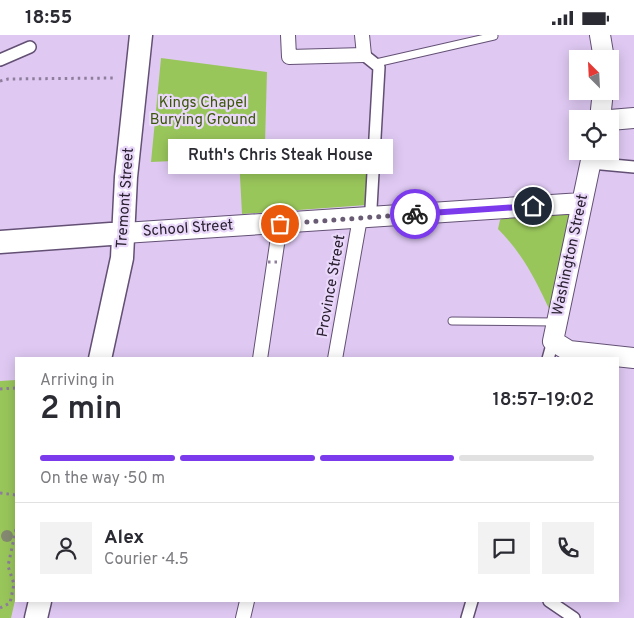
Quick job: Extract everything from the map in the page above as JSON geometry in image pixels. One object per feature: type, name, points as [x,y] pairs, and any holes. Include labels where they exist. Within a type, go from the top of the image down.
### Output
[{"type":"main road","name":"Tremont Street","points":[[100,357],[119,277],[124,233],[126,177],[141,35]]},
{"type":"main road","points":[[600,35],[602,50]]},
{"type":"main road","points":[[619,120],[634,118]]},
{"type":"main road","name":"Washington Street","points":[[553,341],[591,160]]},
{"type":"main road","name":"School Street","points":[[124,233],[280,224],[365,213],[582,203]]},
{"type":"main road","points":[[0,241],[124,233]]},
{"type":"main road","points":[[553,341],[569,351],[634,358]]},
{"type":"main road","points":[[36,618],[40,602]]},
{"type":"street","points":[[288,35],[289,57],[364,55],[379,67],[365,213]]},
{"type":"street","points":[[362,35],[364,55]]},
{"type":"street","points":[[0,60],[30,47]]},
{"type":"street","points":[[605,160],[634,167]]},
{"type":"street","name":"Province Street","points":[[335,357],[365,213]]},
{"type":"street","points":[[260,357],[280,224]]},
{"type":"street","points":[[244,618],[247,602]]},
{"type":"street","points":[[467,618],[472,602]]},
{"type":"street","points":[[550,602],[574,618]]},
{"type":"lane","points":[[376,63],[494,36]]},
{"type":"lane","points":[[452,321],[553,341]]},
{"type":"path","points":[[0,81],[8,79],[113,78]]},
{"type":"path","points":[[268,262],[280,262]]},
{"type":"path","points":[[0,389],[15,388]]},
{"type":"path","points":[[0,493],[15,495]]},
{"type":"path","points":[[0,608],[10,603],[14,584],[8,566],[15,534]]},
{"type":"green space","name":"Kings Chapel Burying Ground","points":[[161,58],[267,72],[265,143],[298,144],[298,158],[369,160],[367,205],[242,214],[239,158],[151,162]]},
{"type":"green space","points":[[569,214],[571,216],[550,311],[528,267],[498,229],[500,220],[505,217]]},
{"type":"green space","points":[[15,380],[15,600],[11,618],[0,618],[0,381]]},
{"type":"way so far","points":[[280,224],[415,214]]},
{"type":"place","name":"Ruth's Chris Steak House","points":[[280,224]]},
{"type":"route","points":[[415,214],[533,206]]}]
